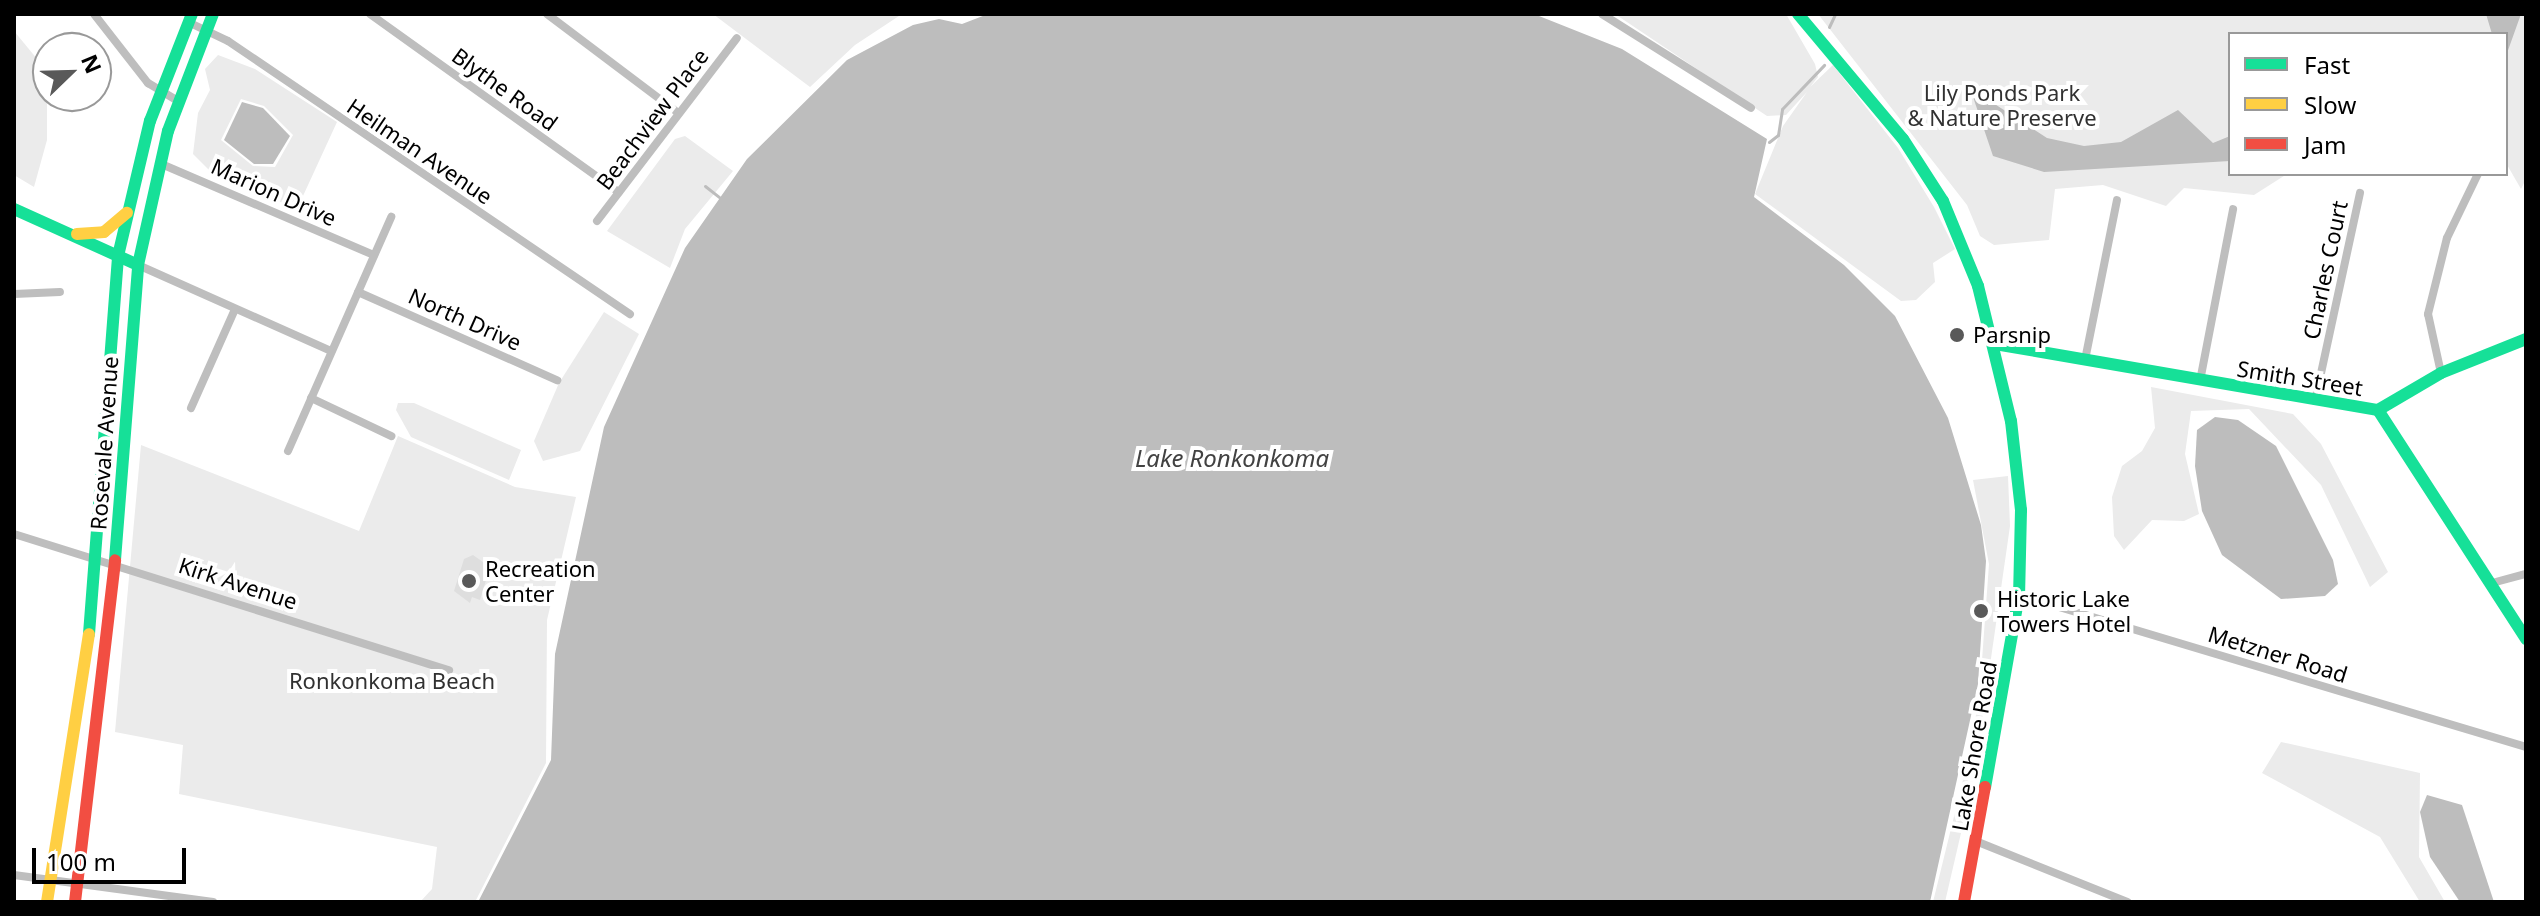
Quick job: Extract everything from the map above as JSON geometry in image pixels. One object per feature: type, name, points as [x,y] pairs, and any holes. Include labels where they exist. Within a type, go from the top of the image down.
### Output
[{"type":"main road","name":"Rosevale Avenue","points":[[75,902],[115,565],[138,265],[159,163],[178,101],[213,14]]},
{"type":"main road","name":"Lake Shore Road","points":[[1798,14],[1903,139],[1943,201],[1995,344],[2018,467],[2019,595],[1978,842],[1964,902]]},
{"type":"main road","name":"Rosevale Avenue","points":[[47,902],[96,558],[118,256],[160,92],[190,18]]},
{"type":"main road","points":[[14,209],[138,265]]},
{"type":"main road","points":[[70,234],[104,232],[127,213]]},
{"type":"main road","points":[[2378,410],[2441,373],[2526,339]]},
{"type":"main road","name":"Smith Street","points":[[1995,344],[2314,402],[2378,410],[2526,639]]},
{"type":"street","points":[[94,14],[160,92],[178,101]]},
{"type":"street","name":"Blythe Road","points":[[370,14],[619,192]]},
{"type":"street","points":[[547,14],[559,18],[677,112]]},
{"type":"street","points":[[1602,14],[1751,108]]},
{"type":"street","name":"Heilman Avenue","points":[[190,18],[630,314]]},
{"type":"street","name":"Beachview Place","points":[[597,221],[677,112],[737,38]]},
{"type":"street","name":"Marion Drive","points":[[159,163],[374,255]]},
{"type":"street","points":[[2441,373],[2428,314],[2447,238],[2477,176]]},
{"type":"street","name":"Charles Court","points":[[2314,402],[2360,193]]},
{"type":"street","points":[[2085,360],[2117,200]]},
{"type":"street","points":[[2200,381],[2233,209]]},
{"type":"street","points":[[288,451],[391,217]]},
{"type":"street","points":[[138,265],[331,351]]},
{"type":"street","points":[[14,294],[60,292]]},
{"type":"street","name":"North Drive","points":[[358,292],[557,380]]},
{"type":"street","points":[[191,408],[235,309]]},
{"type":"street","points":[[311,398],[391,436]]},
{"type":"street","name":"Kirk Avenue","points":[[14,534],[449,670]]},
{"type":"street","points":[[2492,583],[2526,574]]},
{"type":"street","name":"Metzner Road","points":[[2019,595],[2526,747]]},
{"type":"street","points":[[1978,842],[2127,902]]},
{"type":"street","points":[[14,875],[213,902]]},
{"type":"green space","points":[[713,14],[902,14],[855,45],[810,87]]},
{"type":"green space","points":[[1615,14],[1786,14],[1815,64],[1818,77],[1810,87],[1833,65],[1898,148],[1934,207],[1955,249],[1933,263],[1935,282],[1916,300],[1901,301],[1755,194],[1783,126],[1807,92],[1786,115],[1767,116]]},
{"type":"green space","name":"Lily Ponds Park & Nature Preserve","points":[[1818,14],[2526,14],[2526,179],[2521,189],[2508,166],[2508,32],[2228,32],[2228,176],[2284,176],[2254,195],[2184,188],[2166,206],[2103,185],[2055,189],[2049,240],[1994,245],[1980,236],[1967,205]]},
{"type":"green space","points":[[14,31],[32,53],[32,112],[47,112],[47,140],[34,187],[14,175]]},
{"type":"green space","points":[[218,55],[255,69],[337,122],[297,209],[213,174],[193,154],[198,113],[210,90],[205,69]],"holes":[[[241,99],[264,106],[293,135],[275,167],[253,166],[221,140]]]},
{"type":"green space","points":[[685,136],[733,171],[685,229],[670,268],[607,231],[675,139]]},
{"type":"green space","points":[[604,312],[639,334],[580,451],[543,461],[534,441],[559,383]]},
{"type":"green space","points":[[2151,387],[2293,414],[2321,444],[2388,572],[2370,587],[2321,485],[2249,409],[2191,411],[2185,454],[2199,514],[2184,521],[2152,520],[2124,550],[2114,536],[2112,497],[2122,466],[2142,451],[2155,428]]},
{"type":"green space","points":[[398,403],[414,403],[521,450],[509,480],[411,437],[396,410]]},
{"type":"green space","name":"Ronkonkoma Beach","points":[[398,436],[515,487],[576,497],[547,620],[546,763],[475,902],[420,902],[432,889],[437,847],[179,794],[183,745],[115,732],[141,445],[359,531]]},
{"type":"green space","points":[[2008,476],[2010,526],[1974,777],[1945,902],[1933,902],[1973,739],[1981,674],[1989,564],[1973,480]]},
{"type":"green space","points":[[2281,742],[2420,773],[2419,857],[2445,902],[2420,902],[2380,837],[2262,773]]},
{"type":"water","name":"Lake Ronkonkoma","points":[[988,14],[1534,14],[1622,49],[1767,139],[1754,197],[1844,265],[1895,316],[1948,418],[1981,525],[1986,561],[1978,684],[1930,902],[478,902],[551,760],[555,654],[604,427],[685,248],[747,159],[847,60],[913,25],[939,19],[962,24]]},
{"type":"water","points":[[2486,14],[2521,14],[2508,50],[2508,32],[2491,32]]},
{"type":"water","points":[[1970,88],[2047,138],[2084,146],[2121,142],[2178,110],[2213,143],[2228,137],[2228,161],[2044,172],[1993,156]]},
{"type":"water","points":[[242,102],[263,108],[290,136],[273,164],[254,164],[224,140]]},
{"type":"water","points":[[2215,417],[2238,420],[2276,446],[2333,560],[2338,584],[2325,596],[2281,599],[2222,555],[2202,511],[2195,466],[2197,430]]},
{"type":"water","points":[[2427,795],[2462,805],[2494,902],[2460,902],[2430,857],[2420,812]]},
{"type":"building","name":"Recreation Center","points":[[473,555],[490,567],[480,600],[472,597],[470,603],[454,591],[464,559]]},
{"type":"waterway","points":[[1829,27],[1835,14]]},
{"type":"waterway","points":[[1769,142],[1778,135],[1782,109],[1824,65]]},
{"type":"waterway","points":[[705,186],[719,197]]},
{"type":"traffic: fast","points":[[89,634],[118,256],[150,121],[192,14]]},
{"type":"traffic: fast","points":[[115,560],[138,265],[168,131],[213,14]]},
{"type":"traffic: fast","points":[[1798,14],[1903,139],[1943,201],[1978,286],[2011,421],[2021,510],[2019,595],[1985,787]]},
{"type":"traffic: fast","points":[[14,209],[138,265]]},
{"type":"traffic: fast","points":[[2378,410],[2441,373],[2526,339]]},
{"type":"traffic: fast","points":[[1995,344],[2378,410],[2526,639]]},
{"type":"traffic: slow","points":[[77,234],[104,232],[127,213]]},
{"type":"traffic: slow","points":[[47,902],[89,634]]},
{"type":"traffic: jam","points":[[75,902],[115,560]]},
{"type":"traffic: jam","points":[[1964,902],[1985,787]]},
{"type":"place","name":"Parsnip","points":[[1957,335]]},
{"type":"place","name":"Recreation Center","points":[[469,581]]},
{"type":"place","name":"Historic Lake Towers Hotel","points":[[1981,611]]}]
